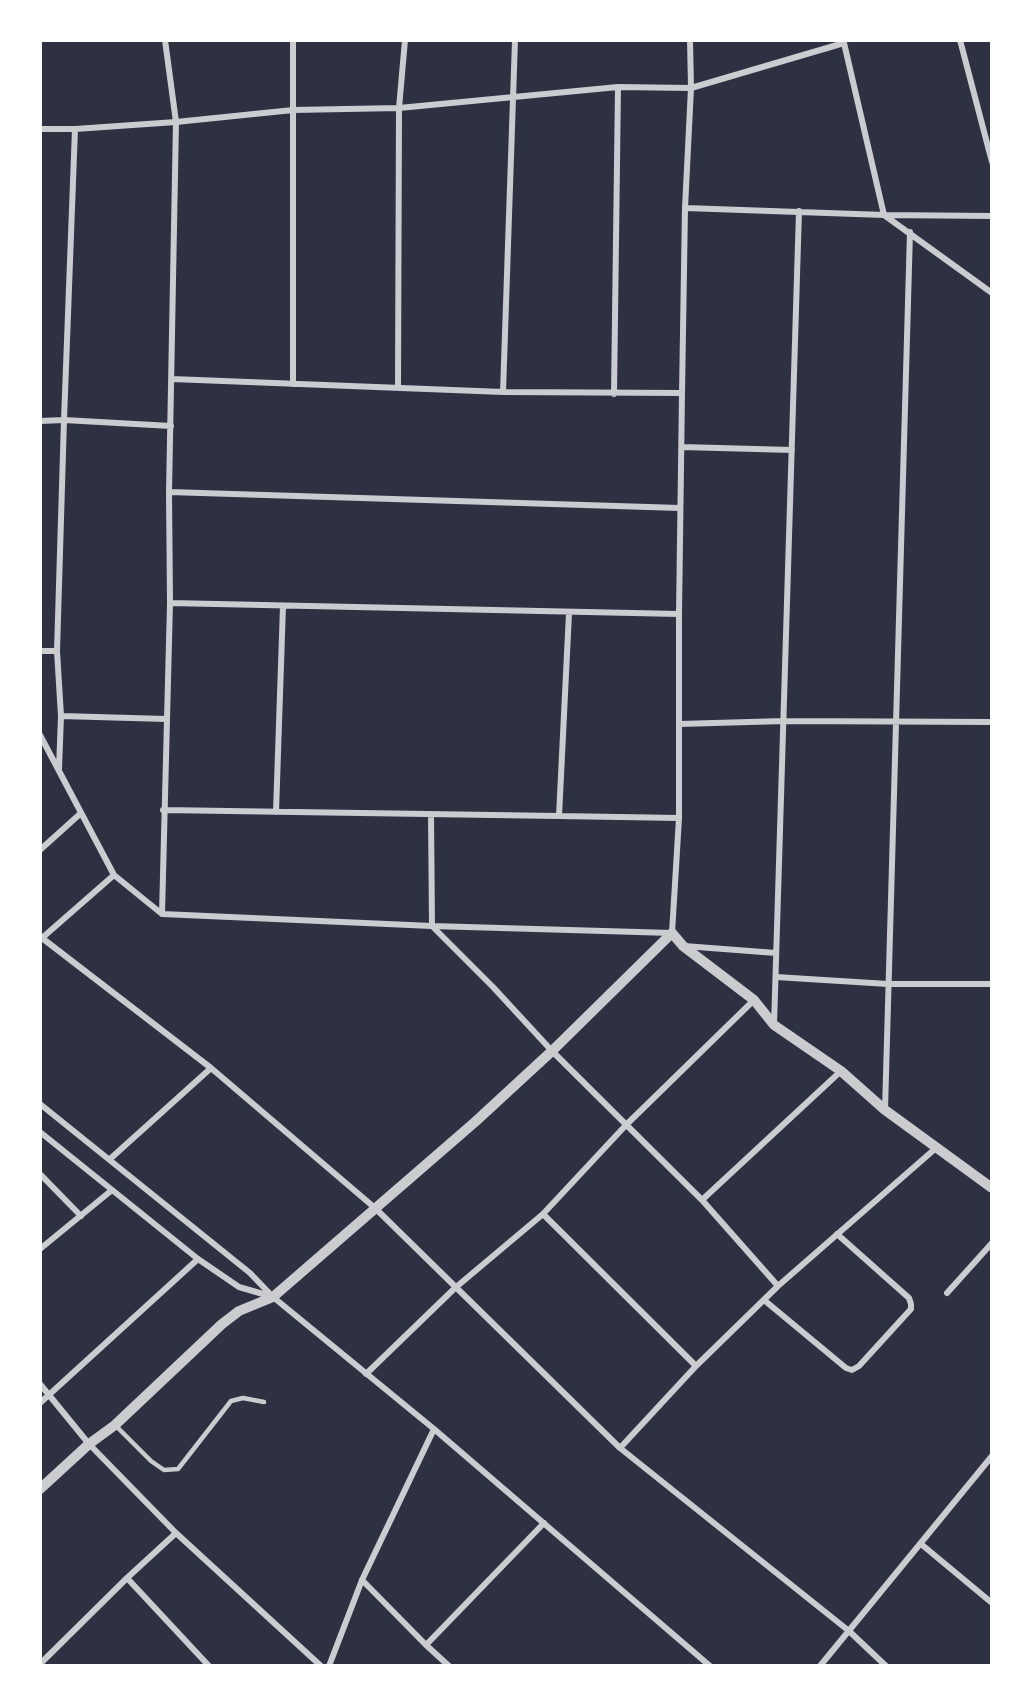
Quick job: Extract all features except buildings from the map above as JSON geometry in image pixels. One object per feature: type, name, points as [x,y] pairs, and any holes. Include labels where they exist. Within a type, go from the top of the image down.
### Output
[{"type":"street","points":[[162,915],[170,603],[169,492],[176,122],[165,40]]},
{"type":"street","points":[[293,40],[294,384]]},
{"type":"street","points":[[398,388],[399,108],[405,40]]},
{"type":"street","points":[[503,392],[515,40]]},
{"type":"street","points":[[40,1489],[89,1444],[115,1425],[222,1324],[239,1311],[273,1297],[475,1122],[552,1051],[672,933],[679,818],[684,208],[691,88],[690,40]]},
{"type":"street","points":[[40,129],[176,122],[294,110],[399,108],[618,87],[691,88],[852,40]]},
{"type":"street","points":[[960,40],[992,162]]},
{"type":"street","points":[[844,43],[884,215],[992,293]]},
{"type":"street","points":[[614,394],[618,87]]},
{"type":"street","points":[[59,772],[61,716],[57,651],[75,129]]},
{"type":"street","points":[[684,208],[884,215],[992,216]]},
{"type":"street","points":[[774,1025],[799,211]]},
{"type":"street","points":[[885,1110],[910,232]]},
{"type":"street","points":[[171,379],[503,392],[682,393]]},
{"type":"street","points":[[40,421],[64,420],[171,426]]},
{"type":"street","points":[[682,447],[792,450]]},
{"type":"street","points":[[169,492],[680,508]]},
{"type":"street","points":[[170,603],[679,614]]},
{"type":"street","points":[[276,812],[283,606]]},
{"type":"street","points":[[559,816],[569,613]]},
{"type":"street","points":[[40,651],[57,651]]},
{"type":"street","points":[[61,716],[166,719]]},
{"type":"street","points":[[679,724],[784,721],[992,723]]},
{"type":"street","points":[[40,735],[114,874],[162,915],[672,933],[683,946],[754,1000],[774,1025],[842,1071],[885,1110],[992,1188]]},
{"type":"street","points":[[163,810],[679,818]]},
{"type":"street","points":[[40,850],[81,813]]},
{"type":"street","points":[[430,815],[432,926],[494,987],[552,1051],[702,1200],[778,1286]]},
{"type":"street","points":[[114,874],[41,938],[211,1068],[375,1208],[620,1448],[849,1630],[886,1665]]},
{"type":"street","points":[[683,946],[776,953]]},
{"type":"street","points":[[776,977],[888,984],[992,984]]},
{"type":"street","points":[[366,1374],[455,1288],[543,1214],[626,1125],[754,1000]]},
{"type":"street","points":[[110,1159],[211,1068]]},
{"type":"street","points":[[702,1200],[842,1071]]},
{"type":"street","points":[[40,1104],[250,1273],[273,1297],[434,1429],[710,1665]]},
{"type":"street","points":[[40,1132],[198,1259],[239,1287],[273,1297]]},
{"type":"street","points":[[620,1448],[696,1366],[778,1286],[936,1148]]},
{"type":"street","points":[[40,1174],[81,1216]]},
{"type":"street","points":[[40,1250],[112,1190]]},
{"type":"street","points":[[543,1214],[696,1366]]},
{"type":"street","points":[[764,1300],[846,1368],[852,1370],[859,1366],[911,1309],[911,1304],[909,1298],[837,1234]]},
{"type":"street","points":[[947,1293],[992,1243]]},
{"type":"street","points":[[40,1403],[198,1259]]},
{"type":"street","points":[[40,1384],[89,1444],[176,1533],[321,1665]]},
{"type":"street","points":[[329,1665],[362,1580],[434,1429]]},
{"type":"street","points":[[820,1665],[992,1456]]},
{"type":"street","points":[[426,1645],[544,1523]]},
{"type":"street","points":[[40,1664],[176,1533]]},
{"type":"street","points":[[921,1544],[992,1603]]},
{"type":"street","points":[[127,1578],[209,1665]]},
{"type":"street","points":[[362,1580],[449,1665]]},
{"type":"lane","points":[[115,1425],[151,1461],[164,1470],[178,1469],[231,1401],[243,1398],[264,1402]]}]
